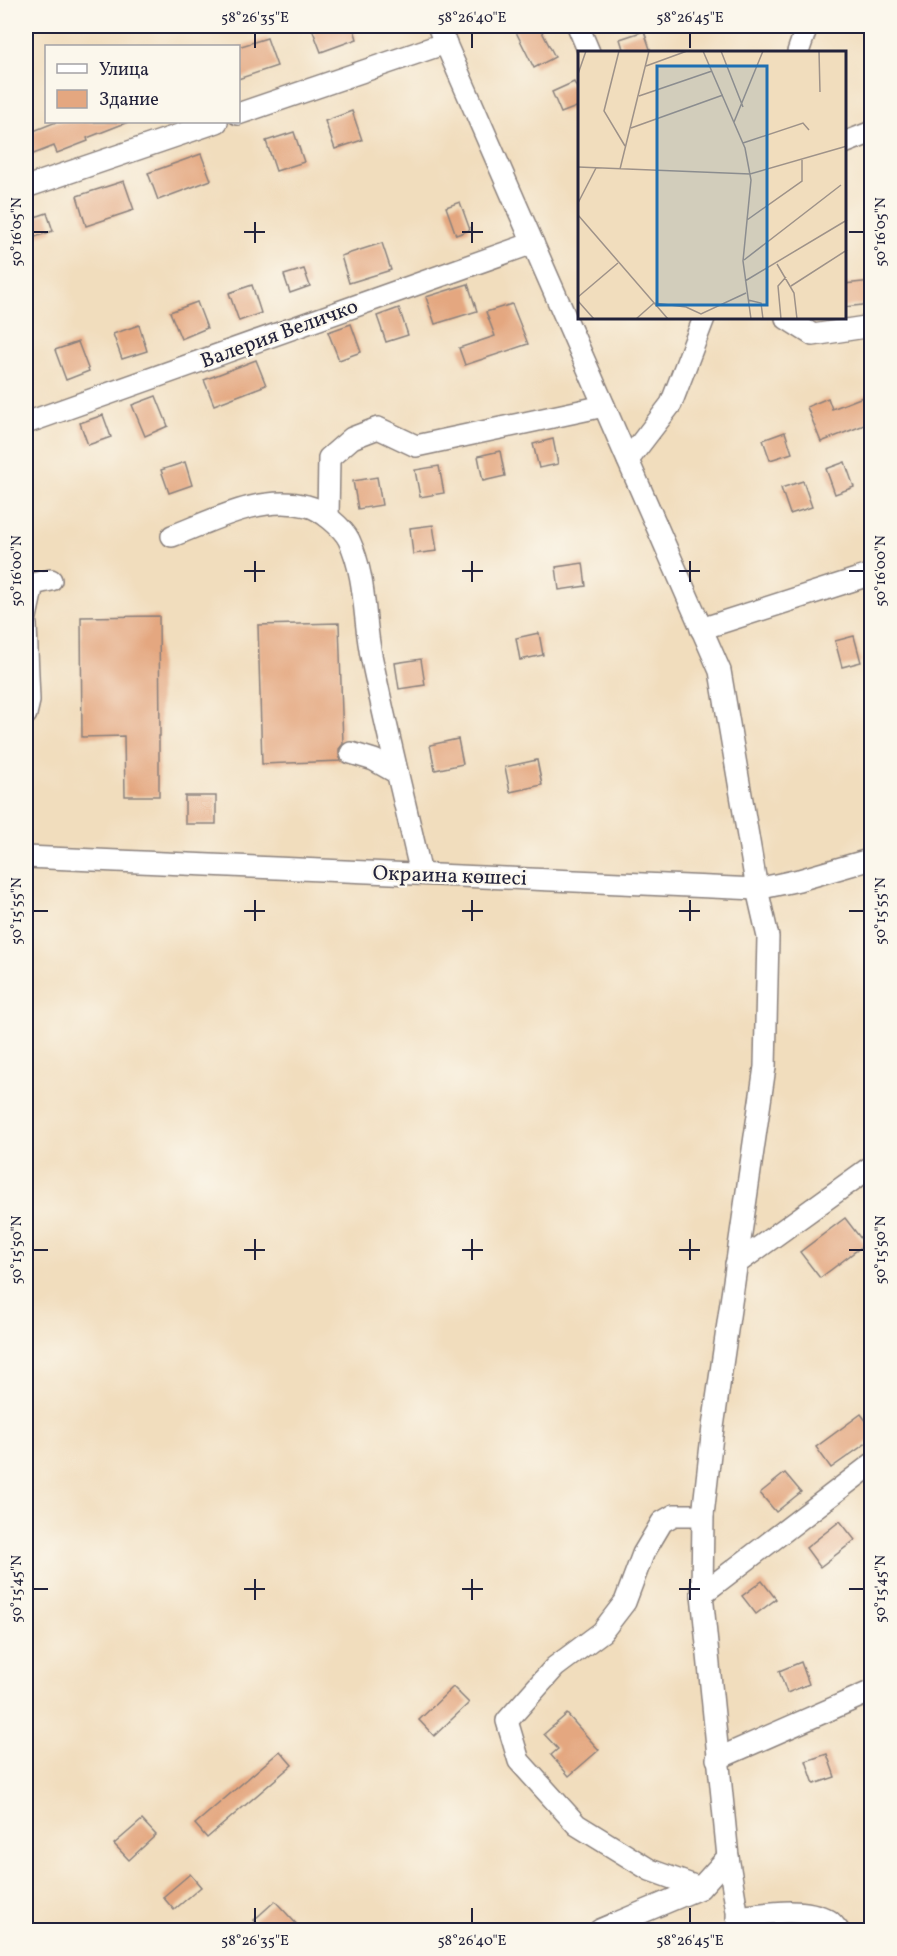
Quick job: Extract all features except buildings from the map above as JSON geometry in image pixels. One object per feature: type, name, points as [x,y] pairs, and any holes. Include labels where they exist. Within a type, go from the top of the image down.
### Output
[{"type":"street","points":[[578,26],[589,51]]},
{"type":"street","points":[[798,51],[807,26]]},
{"type":"street","points":[[240,113],[442,34],[720,671],[757,889],[768,937],[765,1067],[713,1427],[703,1515],[702,1594],[717,1759],[738,1924],[777,1912],[806,1913],[828,1920],[838,1930]]},
{"type":"street","points":[[26,187],[214,123]]},
{"type":"street","points":[[846,141],[872,132]]},
{"type":"street","name":"Валерия Величко","points":[[26,423],[533,243]]},
{"type":"street","points":[[789,320],[813,335],[872,326]]},
{"type":"street","points":[[628,460],[671,404],[698,324]]},
{"type":"street","points":[[328,517],[329,458],[352,438],[378,428],[416,446],[604,406]]},
{"type":"street","points":[[172,536],[246,508],[279,502],[309,506],[328,517],[347,537],[357,560],[365,600],[371,657],[421,874]]},
{"type":"street","points":[[701,629],[872,574]]},
{"type":"street","points":[[26,617],[33,584],[51,580]]},
{"type":"street","points":[[26,626],[28,701],[26,714]]},
{"type":"street","points":[[351,753],[374,760],[397,773]]},
{"type":"street","name":"Окраина көшесі","points":[[26,857],[757,889],[872,860]]},
{"type":"street","points":[[736,1264],[872,1166]]},
{"type":"street","points":[[702,1594],[872,1464]]},
{"type":"street","points":[[700,1887],[650,1870],[577,1826],[519,1761],[507,1721],[555,1667],[602,1632],[625,1602],[643,1554],[662,1522],[674,1515],[703,1515]]},
{"type":"street","points":[[717,1759],[872,1691]]},
{"type":"street","points":[[600,1930],[700,1887],[728,1857]]}]
